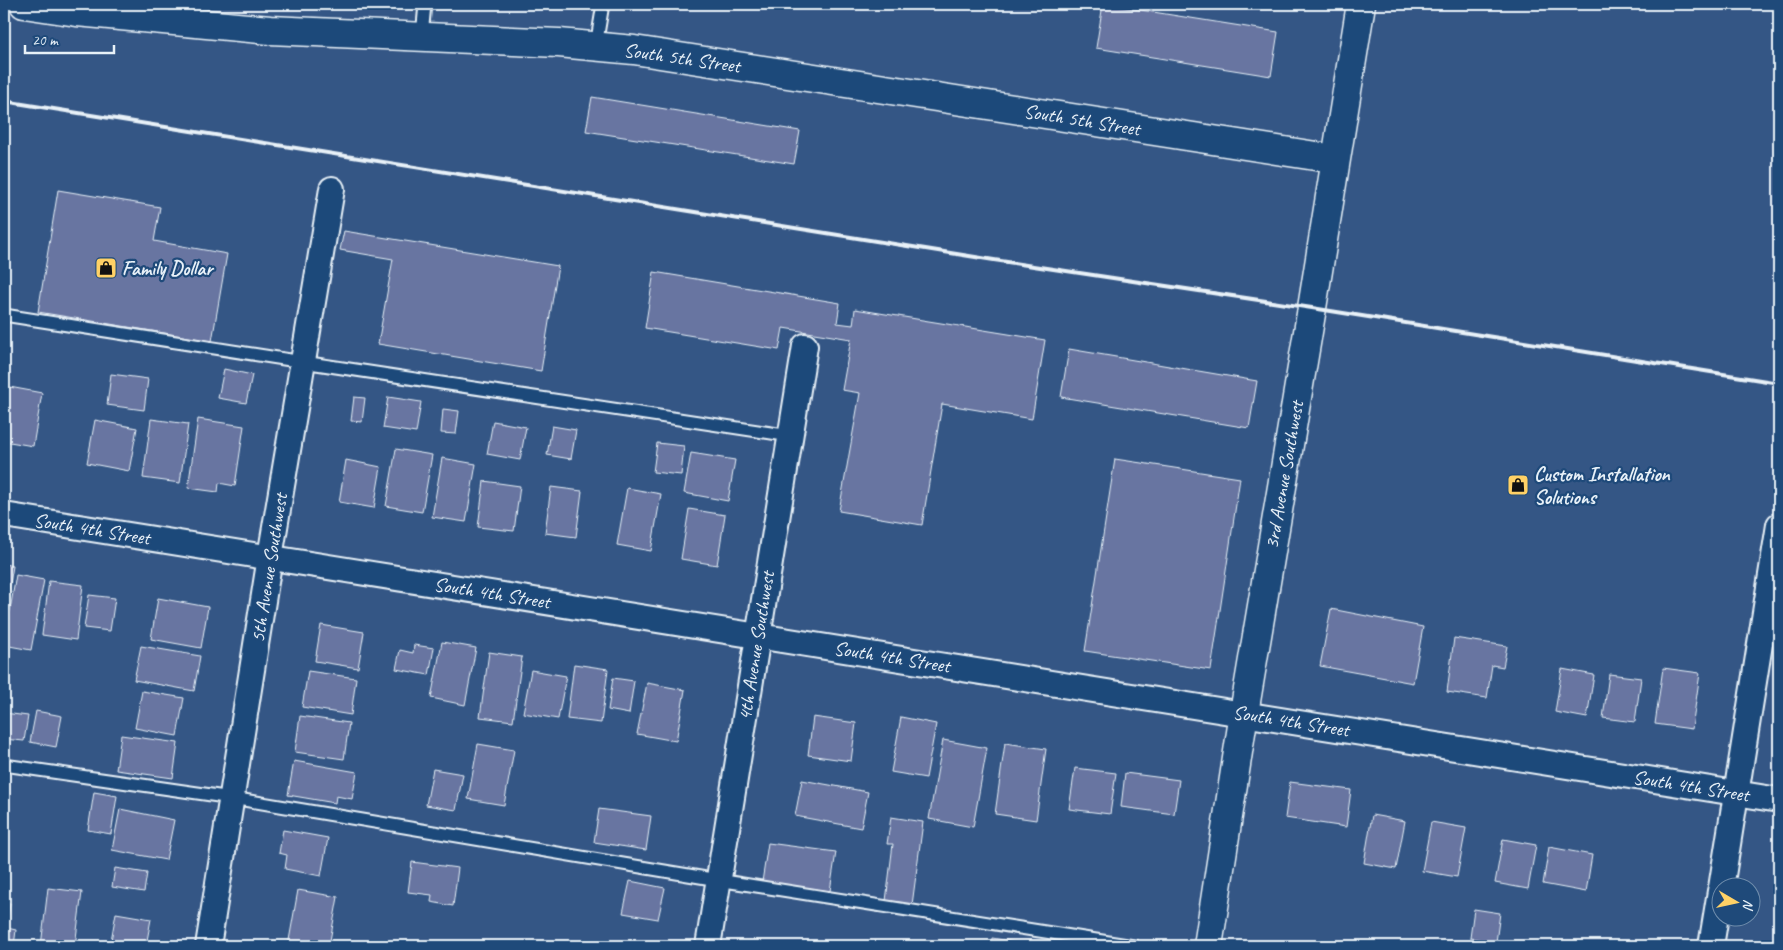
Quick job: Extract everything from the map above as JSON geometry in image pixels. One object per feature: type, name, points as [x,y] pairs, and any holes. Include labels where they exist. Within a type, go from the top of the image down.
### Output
[{"type":"street","name":"South 5th Street","points":[[24,4],[78,8],[270,30],[559,43],[664,54],[1335,159]]},
{"type":"street","name":"3rd Avenue Southwest","points":[[1208,946],[1244,713],[1361,4]]},
{"type":"street","name":"5th Avenue Southwest","points":[[208,946],[270,557],[332,189]]},
{"type":"street","name":"4th Avenue Southwest","points":[[708,946],[805,346]]},
{"type":"street","name":"South 4th Street","points":[[4,515],[1779,800]]},
{"type":"street","points":[[1723,878],[1779,525]]},
{"type":"street","points":[[1711,946],[1714,928]]},
{"type":"lane","points":[[422,36],[424,4]]},
{"type":"lane","points":[[596,46],[602,4]]},
{"type":"lane","points":[[4,315],[791,436]]},
{"type":"lane","points":[[4,765],[232,798],[718,880],[1134,946]]},
{"type":"building","points":[[1103,4],[1278,32],[1271,76],[1096,48]]},
{"type":"building","points":[[592,97],[800,131],[794,164],[586,131]]},
{"type":"building","points":[[58,190],[160,207],[154,241],[227,254],[212,341],[38,312]]},
{"type":"building","points":[[344,231],[558,266],[541,371],[378,344],[393,259],[340,250]]},
{"type":"building","points":[[654,272],[840,303],[837,323],[853,325],[855,309],[1045,340],[1032,419],[942,404],[922,525],[839,511],[860,393],[842,390],[851,339],[783,328],[779,350],[645,328]]},
{"type":"building","points":[[1069,349],[1257,381],[1249,428],[1061,397]]},
{"type":"building","points":[[224,369],[252,375],[246,403],[218,398]]},
{"type":"building","points":[[111,374],[148,379],[144,410],[107,405]]},
{"type":"building","points":[[4,386],[42,393],[33,446],[4,441]]},
{"type":"building","points":[[354,397],[365,398],[362,422],[351,421]]},
{"type":"building","points":[[388,397],[421,402],[416,433],[383,428]]},
{"type":"building","points":[[443,409],[459,411],[456,434],[441,433]]},
{"type":"building","points":[[151,419],[188,424],[180,483],[143,478]]},
{"type":"building","points":[[198,419],[244,426],[235,486],[219,483],[218,492],[188,488]]},
{"type":"building","points":[[95,420],[137,428],[129,471],[87,463]]},
{"type":"building","points":[[493,421],[526,427],[520,460],[487,454]]},
{"type":"building","points":[[552,426],[576,430],[571,459],[547,455]]},
{"type":"building","points":[[657,443],[684,446],[681,475],[653,472]]},
{"type":"building","points":[[396,449],[432,455],[422,512],[386,506]]},
{"type":"building","points":[[691,453],[735,460],[728,501],[684,493]]},
{"type":"building","points":[[442,458],[476,464],[466,522],[432,517]]},
{"type":"building","points":[[1115,459],[1240,478],[1211,670],[1085,651]]},
{"type":"building","points":[[346,460],[381,467],[374,508],[339,502]]},
{"type":"building","points":[[484,481],[520,486],[514,531],[478,527]]},
{"type":"building","points":[[551,487],[582,491],[576,537],[545,533]]},
{"type":"building","points":[[627,488],[661,494],[651,551],[617,545]]},
{"type":"building","points":[[689,509],[725,515],[717,565],[681,559]]},
{"type":"building","points":[[4,564],[13,566],[5,613],[4,613]]},
{"type":"building","points":[[16,575],[44,580],[31,650],[4,645]]},
{"type":"building","points":[[49,581],[83,585],[76,640],[42,635]]},
{"type":"building","points":[[89,595],[115,598],[110,631],[84,628]]},
{"type":"building","points":[[158,598],[208,607],[201,648],[151,639]]},
{"type":"building","points":[[1331,609],[1423,627],[1413,683],[1320,666]]},
{"type":"building","points":[[321,625],[364,632],[358,668],[315,661]]},
{"type":"building","points":[[1454,638],[1507,646],[1503,667],[1492,665],[1487,698],[1447,692]]},
{"type":"building","points":[[442,642],[476,648],[465,705],[431,698]]},
{"type":"building","points":[[414,645],[434,648],[429,675],[396,669],[400,650],[413,653]]},
{"type":"building","points":[[141,646],[200,656],[194,691],[134,680]]},
{"type":"building","points":[[489,652],[522,657],[513,721],[480,717]]},
{"type":"building","points":[[574,664],[608,669],[601,723],[567,719]]},
{"type":"building","points":[[1663,668],[1700,673],[1692,729],[1655,724]]},
{"type":"building","points":[[1562,669],[1594,675],[1587,718],[1555,712]]},
{"type":"building","points":[[531,670],[566,676],[558,719],[523,713]]},
{"type":"building","points":[[308,671],[356,678],[351,715],[302,707]]},
{"type":"building","points":[[1609,674],[1641,678],[1635,722],[1603,718]]},
{"type":"building","points":[[613,678],[634,681],[629,714],[608,710]]},
{"type":"building","points":[[647,683],[685,690],[676,741],[637,734]]},
{"type":"building","points":[[142,691],[184,698],[177,736],[135,728]]},
{"type":"building","points":[[36,711],[62,716],[56,747],[30,742]]},
{"type":"building","points":[[4,713],[28,716],[24,741],[4,739]]},
{"type":"building","points":[[300,716],[349,723],[344,759],[295,752]]},
{"type":"building","points":[[813,717],[856,723],[851,761],[808,755]]},
{"type":"building","points":[[901,717],[936,724],[926,778],[891,772]]},
{"type":"building","points":[[121,735],[178,743],[173,778],[116,770]]},
{"type":"building","points":[[943,740],[987,748],[973,827],[929,819]]},
{"type":"building","points":[[1005,743],[1046,749],[1036,820],[995,814]]},
{"type":"building","points":[[478,744],[514,750],[504,805],[468,799]]},
{"type":"building","points":[[294,761],[357,772],[352,799],[336,796],[335,803],[288,795]]},
{"type":"building","points":[[1075,768],[1116,773],[1110,814],[1069,809]]},
{"type":"building","points":[[433,769],[463,774],[456,810],[426,805]]},
{"type":"building","points":[[1125,773],[1179,780],[1174,814],[1121,807]]},
{"type":"building","points":[[802,780],[868,792],[861,828],[795,816]]},
{"type":"building","points":[[1290,782],[1351,790],[1346,827],[1285,818]]},
{"type":"building","points":[[94,792],[117,796],[111,834],[88,830]]},
{"type":"building","points":[[120,809],[174,820],[166,860],[112,850]]},
{"type":"building","points":[[599,809],[651,816],[646,850],[594,842]]},
{"type":"building","points":[[1372,815],[1405,821],[1396,869],[1364,863]]},
{"type":"building","points":[[891,817],[923,822],[912,905],[886,901],[893,844],[887,844]]},
{"type":"building","points":[[1431,822],[1466,828],[1457,877],[1422,871]]},
{"type":"building","points":[[283,830],[328,838],[321,876],[285,869],[287,855],[279,853]]},
{"type":"building","points":[[1503,839],[1536,845],[1528,889],[1495,883]]},
{"type":"building","points":[[768,843],[836,852],[830,891],[762,882]]},
{"type":"building","points":[[1549,847],[1592,855],[1586,892],[1543,884]]},
{"type":"building","points":[[412,862],[458,868],[453,906],[431,902],[432,895],[408,892]]},
{"type":"building","points":[[115,868],[147,873],[144,892],[112,887]]},
{"type":"building","points":[[630,881],[665,888],[658,919],[623,913]]},
{"type":"building","points":[[48,888],[82,892],[75,946],[41,946]]},
{"type":"building","points":[[298,890],[338,897],[329,946],[288,946]]},
{"type":"building","points":[[4,903],[10,903],[7,928],[16,930],[14,946],[4,946]]},
{"type":"building","points":[[1474,909],[1500,913],[1496,942],[1470,938]]},
{"type":"building","points":[[116,913],[151,919],[146,946],[110,946]]},
{"type":"building","points":[[992,938],[1028,944],[1027,946],[991,946]]},
{"type":"building","points":[[396,942],[419,946],[396,946]]},
{"type":"railway","points":[[4,101],[994,260],[1312,308],[1779,383]]},
{"type":"place","name":"Family Dollar","points":[[106,268]]},
{"type":"place","name":"Custom Installation Solutions","points":[[1518,485]]}]
